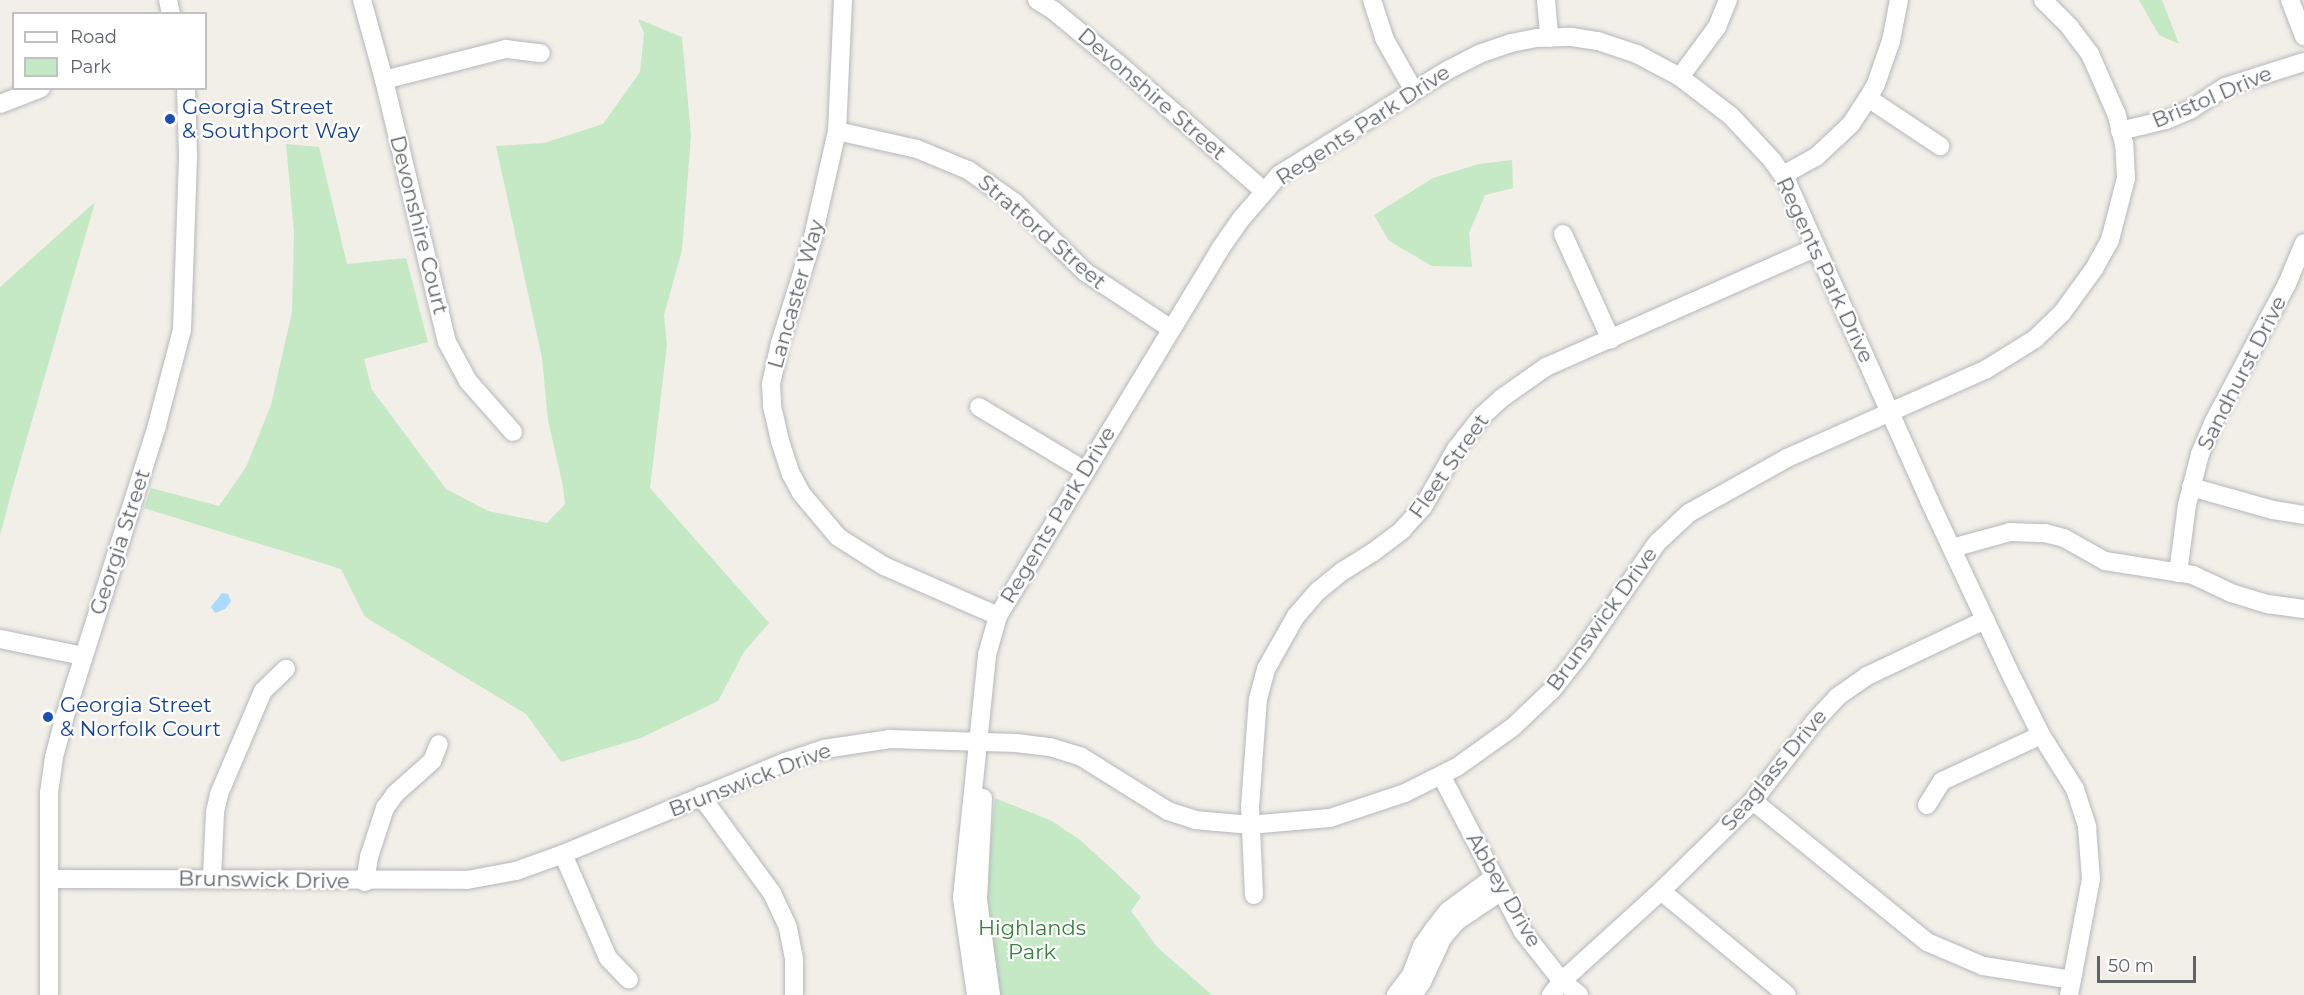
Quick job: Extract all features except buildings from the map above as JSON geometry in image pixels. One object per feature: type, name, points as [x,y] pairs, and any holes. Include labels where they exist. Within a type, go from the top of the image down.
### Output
[{"type":"street","name":"Devonshire Court","points":[[362,0],[384,80],[447,342],[468,381],[513,432]]},
{"type":"street","name":"Lancaster Way","points":[[843,0],[837,131],[812,241],[780,343],[771,384],[772,406],[780,441],[791,474],[801,493],[838,537],[884,566],[998,616]]},
{"type":"street","name":"Devonshire Street","points":[[1037,0],[1053,10],[1105,53],[1264,191]]},
{"type":"street","points":[[1372,0],[1384,38],[1414,91]]},
{"type":"street","points":[[1546,0],[1549,38]]},
{"type":"street","points":[[1680,77],[1717,27],[1728,0]]},
{"type":"street","points":[[1783,175],[1816,157],[1851,124],[1876,84],[1891,41],[1899,0]]},
{"type":"street","name":"Brunswick Drive","points":[[49,879],[212,878],[365,882],[467,880],[516,871],[785,762],[824,749],[856,742],[890,739],[1050,747],[1080,756],[1168,812],[1195,820],[1249,825],[1330,818],[1372,806],[1457,767],[1513,727],[1552,690],[1582,652],[1657,543],[1689,513],[1778,463],[1889,411],[1985,370],[2035,339],[2062,314],[2094,269],[2110,240],[2126,178],[2116,113],[2090,54],[2070,27],[2043,0]]},
{"type":"street","points":[[2290,0],[2304,36]]},
{"type":"street","name":"Regents Park Drive","points":[[976,995],[962,898],[987,655],[998,616],[1084,470],[1220,249],[1279,175],[1414,91],[1479,54],[1511,43],[1572,37],[1598,41],[1637,54],[1680,77],[1731,116],[1783,175],[2013,679],[2041,735],[2075,789],[2091,851],[2091,879],[2071,987]]},
{"type":"street","points":[[384,80],[506,50],[541,53]]},
{"type":"street","name":"Bristol Drive","points":[[2120,131],[2166,120],[2190,110],[2225,87],[2304,62]]},
{"type":"street","points":[[0,104],[36,90]]},
{"type":"street","name":"Georgia Street","points":[[50,995],[49,793],[54,757],[83,656],[158,425],[182,330],[188,156],[186,90]]},
{"type":"street","points":[[1868,98],[1941,146]]},
{"type":"street","name":"Stratford Street","points":[[837,131],[917,149],[968,170],[1014,202],[1085,272],[1171,329]]},
{"type":"street","points":[[1563,234],[1611,340]]},
{"type":"street","name":"Sandhurst Drive","points":[[2178,573],[2191,487],[2213,423],[2287,284],[2304,243]]},
{"type":"street","name":"Fleet Street","points":[[1254,895],[1249,825],[1258,699],[1266,669],[1296,616],[1318,591],[1402,530],[1423,507],[1456,449],[1482,416],[1502,398],[1546,367],[1815,248]]},
{"type":"street","points":[[979,407],[1084,470]]},
{"type":"street","points":[[2191,487],[2273,510],[2304,515]]},
{"type":"street","points":[[1952,548],[1985,537],[2025,531],[2064,538],[2105,561],[2193,575],[2231,593],[2268,604],[2304,609]]},
{"type":"street","name":"Seaglass Drive","points":[[1557,988],[1753,801],[1815,721],[1837,698],[1867,676],[1985,620]]},
{"type":"street","points":[[0,639],[83,656]]},
{"type":"street","points":[[212,878],[214,812],[222,785],[263,691],[286,669]]},
{"type":"street","points":[[1927,805],[1942,781],[2041,735]]},
{"type":"street","name":"Regents Park Drive","points":[[979,743],[983,795],[978,900],[990,995]]},
{"type":"street","points":[[365,882],[369,857],[385,808],[395,794],[432,761],[439,744]]},
{"type":"street","name":"Abbey Drive","points":[[1442,775],[1496,885],[1557,988],[1580,995]]},
{"type":"street","points":[[701,796],[772,893],[788,928],[794,960],[794,995]]},
{"type":"street","points":[[1753,801],[1927,942],[1983,966],[2071,987]]},
{"type":"street","points":[[562,854],[608,958],[629,980]]},
{"type":"street","points":[[1396,995],[1411,975],[1422,946],[1449,911],[1496,885]]},
{"type":"street","points":[[1413,995],[1422,982],[1434,952],[1450,929],[1496,885]]},
{"type":"street","points":[[1661,891],[1787,995]]},
{"type":"green space","points":[[2139,0],[2162,0],[2179,44],[2159,35]]},
{"type":"green space","points":[[638,19],[682,37],[691,135],[682,250],[664,315],[667,345],[650,488],[769,623],[744,652],[718,701],[641,738],[561,762],[526,714],[365,617],[341,569],[144,508],[151,488],[219,506],[246,467],[271,405],[292,312],[294,232],[286,144],[319,147],[347,264],[406,258],[428,342],[364,359],[372,390],[446,489],[488,511],[547,523],[565,504],[563,486],[548,420],[542,358],[496,146],[544,143],[603,124],[640,72],[644,33]]},
{"type":"green space","points":[[1512,160],[1513,188],[1485,195],[1469,233],[1472,267],[1432,266],[1389,241],[1374,215],[1433,178],[1479,164]]},
{"type":"green space","points":[[95,202],[12,490],[0,536],[0,287]]},
{"type":"green space","name":"Highlands Park","points":[[995,798],[1052,821],[1080,840],[1141,897],[1131,911],[1157,947],[1212,995],[999,995],[986,893]]},
{"type":"water","points":[[222,593],[228,594],[231,601],[225,609],[215,613],[211,607]]},
{"type":"place","name":"Georgia Street & Southport Way","points":[[170,119]]},
{"type":"place","name":"Georgia Street & Norfolk Court","points":[[48,717]]}]
